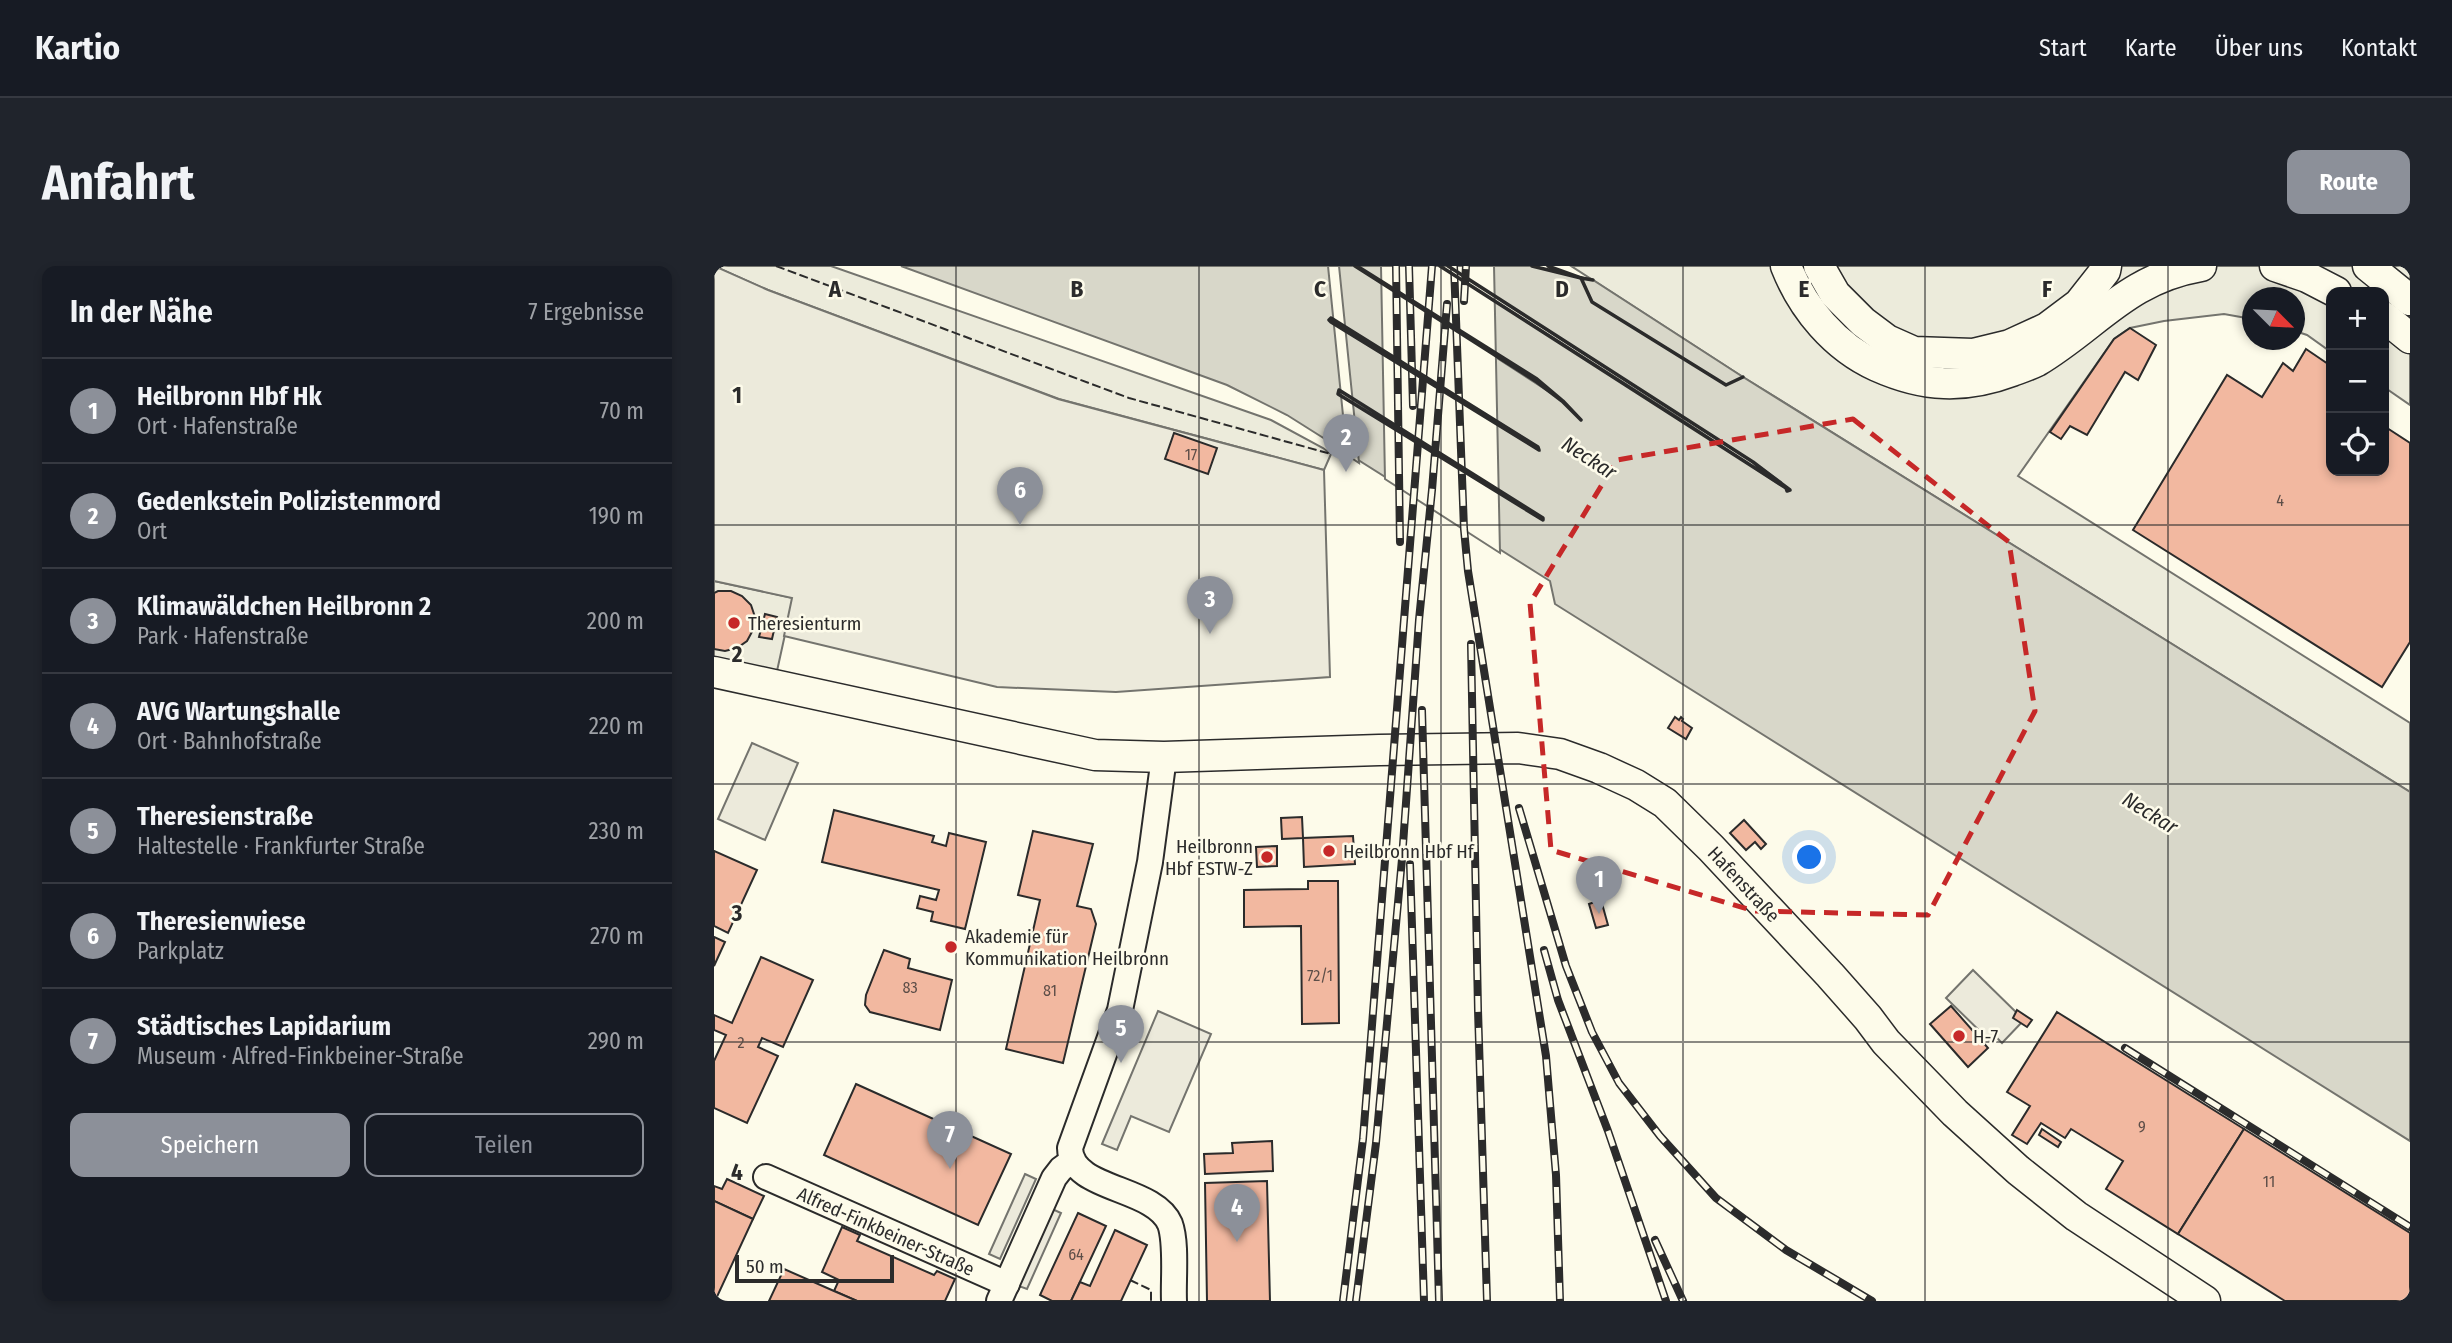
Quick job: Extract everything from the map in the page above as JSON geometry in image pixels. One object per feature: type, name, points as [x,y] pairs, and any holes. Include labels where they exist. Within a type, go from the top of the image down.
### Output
[{"type":"main road","points":[[1786,266],[1804,302],[1828,331],[1856,356],[1921,381],[1962,384],[2035,362],[2137,287],[2177,270],[2202,266]]},
{"type":"main road","points":[[1819,266],[1835,294],[1863,322],[1888,340],[1914,352],[1973,354],[2010,345],[2047,328],[2079,303],[2105,271],[2106,266]]},
{"type":"main road","points":[[2275,266],[2326,287]]},
{"type":"main road","points":[[2320,266],[2347,287]]},
{"type":"main road","points":[[2368,266],[2410,300]]},
{"type":"main road","points":[[2389,321],[2410,338]]},
{"type":"main road","name":"Hafenstraße","points":[[714,672],[1095,755],[1164,757],[1518,748],[1560,754],[1636,785],[1665,803],[1711,848],[1838,984],[1886,1042],[1955,1113],[2018,1170],[2076,1216],[2205,1301]]},
{"type":"street","points":[[1164,757],[1150,862],[1120,1010],[1070,1148],[1072,1161],[1082,1172],[1150,1203],[1164,1215],[1172,1232],[1174,1301]]},
{"type":"street","points":[[1003,1293],[1054,1178],[1072,1161]]},
{"type":"street","name":"Alfred-Finkbeiner-Straße","points":[[766,1177],[1003,1293]]},
{"type":"highlighted area","points":[[1853,419],[2009,542],[2035,711],[1928,915],[1754,911],[1551,850],[1530,603],[1617,460]]},
{"type":"shaded area","points":[[714,266],[831,266],[1271,420],[1331,454],[1324,470],[1059,399],[768,290]]},
{"type":"shaded area","points":[[714,266],[768,290],[1058,399],[1324,470],[1330,677],[1116,692],[997,687],[784,636],[792,598],[714,581]]},
{"type":"shaded area","points":[[1571,266],[2410,266],[2410,405],[2389,390],[2389,287],[2326,287],[2326,348],[2305,334],[2305,287],[2242,287],[2242,317],[2224,314],[2164,321],[2130,328],[2114,339],[2018,476],[2410,723],[2410,792],[1743,377]]},
{"type":"shaded area","points":[[714,581],[793,598],[777,671],[714,657]]},
{"type":"shaded area","points":[[752,743],[798,763],[765,840],[718,819]]},
{"type":"shaded area","points":[[1973,970],[2024,1020],[2002,1043],[1996,1037],[1991,1042],[1946,998]]},
{"type":"shaded area","points":[[1158,1011],[1211,1034],[1169,1132],[1131,1116],[1117,1150],[1102,1144]]},
{"type":"shaded area","points":[[1025,1174],[1036,1179],[1000,1259],[989,1254]]},
{"type":"shaded area","points":[[1050,1208],[1061,1213],[1027,1289],[1016,1285]]},
{"type":"water","name":"Neckar","points":[[901,266],[1355,266],[1557,397],[1537,379],[1357,266],[1440,266],[1780,485],[1781,482],[1753,462],[1448,266],[1532,266],[1593,280],[1743,377],[2410,792],[2410,1141],[1555,604],[1550,581],[1287,415],[1227,385]],"holes":[[[1331,318],[1538,447],[1539,450],[1331,322]],[[1339,390],[1543,518],[1543,519],[1338,394]]]},
{"type":"pier","points":[[1328,266],[1339,266],[1359,463],[1347,455]]},
{"type":"pier","points":[[1381,266],[1494,266],[1500,553],[1385,479]]},
{"type":"building","points":[[2130,328],[2156,345],[2138,380],[2125,372],[2087,435],[2070,426],[2061,439],[2050,432],[2114,339]]},
{"type":"building","points":[[2306,349],[2326,363],[2326,476],[2389,476],[2389,429],[2410,443],[2410,642],[2382,687],[2133,530],[2227,375],[2262,397],[2283,363],[2293,371]]},
{"type":"building","points":[[1174,433],[1217,448],[1208,474],[1165,459]]},
{"type":"building","name":"Theresienturm","points":[[731,591],[742,596],[751,605],[755,617],[753,630],[747,641],[737,648],[725,651],[714,649],[714,593]]},
{"type":"building","points":[[765,614],[777,617],[772,639],[759,637]]},
{"type":"building","points":[[1675,717],[1679,720],[1681,717],[1682,721],[1692,728],[1686,739],[1668,728]]},
{"type":"building","points":[[834,810],[934,836],[932,842],[946,846],[949,833],[986,842],[965,929],[931,921],[933,912],[917,908],[920,896],[936,900],[939,890],[822,862]]},
{"type":"building","points":[[1302,817],[1303,838],[1282,839],[1281,818]]},
{"type":"building","points":[[1744,820],[1766,844],[1761,849],[1755,842],[1746,850],[1730,833]]},
{"type":"building","name":"Akademie für Kommunikation Heilbronn","points":[[1033,831],[1093,844],[1077,906],[1091,909],[1096,924],[1063,1063],[1006,1049],[1040,900],[1018,895]]},
{"type":"building","name":"Heilbronn Hbf Hf","points":[[1353,836],[1355,864],[1304,867],[1303,838]]},
{"type":"building","name":"Heilbronn Hbf ESTW-Z","points":[[1277,846],[1277,866],[1257,867],[1256,847]]},
{"type":"building","points":[[714,851],[757,870],[728,933],[714,926]]},
{"type":"building","points":[[1308,881],[1338,881],[1339,1023],[1302,1024],[1301,926],[1244,927],[1244,890],[1308,889]]},
{"type":"building","points":[[1601,900],[1608,925],[1596,928],[1589,904]]},
{"type":"building","points":[[714,937],[725,942],[714,966]]},
{"type":"building","points":[[884,950],[910,959],[908,968],[952,980],[940,1030],[870,1012],[865,1005],[866,995]]},
{"type":"building","points":[[761,957],[813,980],[783,1047],[762,1038],[758,1047],[778,1056],[747,1123],[714,1108],[714,1061],[726,1035],[714,1030],[714,1015],[732,1023]]},
{"type":"building","name":"H-7","points":[[1951,1006],[1988,1048],[1968,1067],[1930,1024]]},
{"type":"building","points":[[2017,1010],[2032,1020],[2027,1027],[2013,1018]]},
{"type":"building","points":[[2057,1012],[2244,1129],[2178,1234],[2106,1189],[2123,1161],[2071,1129],[2065,1138],[2041,1123],[2027,1144],[2012,1135],[2030,1106],[2007,1092]]},
{"type":"building","points":[[856,1084],[1011,1154],[978,1225],[824,1155]]},
{"type":"building","points":[[2042,1129],[2061,1142],[2058,1147],[2039,1135]]},
{"type":"building","points":[[2244,1129],[2410,1233],[2410,1301],[2285,1301],[2178,1234]]},
{"type":"building","points":[[1272,1141],[1273,1171],[1205,1174],[1204,1154],[1233,1153],[1232,1143]]},
{"type":"building","points":[[727,1179],[764,1196],[753,1219],[714,1201],[714,1186],[722,1189]]},
{"type":"building","points":[[1267,1181],[1270,1301],[1207,1301],[1205,1183]]},
{"type":"building","points":[[714,1201],[753,1219],[715,1301],[714,1301]]},
{"type":"building","points":[[1078,1213],[1106,1226],[1071,1301],[1052,1301],[1040,1295]]},
{"type":"building","points":[[842,1227],[860,1235],[857,1241],[934,1275],[937,1271],[955,1279],[945,1301],[857,1301],[834,1291],[839,1280],[822,1272]]},
{"type":"building","points":[[1115,1230],[1147,1245],[1121,1301],[1071,1301],[1080,1282],[1090,1286]]},
{"type":"building","points":[[784,1269],[834,1291],[857,1301],[769,1301]]},
{"type":"railway","points":[[1396,266],[1400,542]]},
{"type":"railway","points":[[1409,266],[1413,406]]},
{"type":"railway","points":[[1343,1301],[1363,1139],[1432,266]]},
{"type":"railway","points":[[1454,266],[1468,571],[1546,1056],[1556,1175],[1560,1301]]},
{"type":"railway","points":[[1464,301],[1466,266]]},
{"type":"railway","points":[[1356,1301],[1376,1143],[1402,859],[1419,620],[1447,304]]},
{"type":"railway","points":[[1471,644],[1487,1301]]},
{"type":"railway","points":[[1422,710],[1439,1301]]},
{"type":"railway","points":[[1519,808],[1566,966],[1592,1032],[1619,1083],[1660,1136],[1716,1198],[1786,1250],[1872,1301]]},
{"type":"railway","points":[[1410,864],[1424,1301]]},
{"type":"railway","points":[[1544,950],[1558,1000],[1608,1131],[1666,1301]]},
{"type":"railway","points":[[2125,1048],[2410,1227]]},
{"type":"railway","points":[[1655,1240],[1683,1301]]},
{"type":"fence","points":[[776,266],[1129,398],[1331,454]]},
{"type":"fence","points":[[1130,1280],[1151,1290],[1151,1301]]},
{"type":"wall","points":[[1355,266],[1537,382],[1581,420],[1537,379],[1357,266]]},
{"type":"wall","points":[[1440,266],[1787,491],[1790,490],[1753,462],[1448,266]]},
{"type":"wall","points":[[1532,266],[1581,278],[1548,266]]},
{"type":"wall","points":[[1593,280],[1581,278],[1592,302],[1726,385],[1743,377]]},
{"type":"wall","points":[[1331,318],[1538,447],[1539,450],[1331,322],[1331,318]]},
{"type":"wall","points":[[1339,390],[1543,518],[1543,520],[1338,394],[1339,390]]},
{"type":"place","name":"Gedenkstein Polizistenmord","points":[[1346,472]]},
{"type":"place","name":"Theresienwiese","points":[[1020,525]]},
{"type":"place","name":"Theresienturm","points":[[734,623]]},
{"type":"place","name":"Klimawäldchen Heilbronn 2","points":[[1210,634]]},
{"type":"place","name":"Heilbronn Hbf Hf","points":[[1329,851]]},
{"type":"place","name":"Heilbronn Hbf ESTW-Z","points":[[1267,857]]},
{"type":"place","name":"Heilbronn Hbf Hk","points":[[1599,914]]},
{"type":"place","name":"Akademie für Kommunikation Heilbronn","points":[[951,947]]},
{"type":"place","name":"H-7","points":[[1959,1036]]},
{"type":"place","name":"Theresienstraße","points":[[1121,1063]]},
{"type":"place","name":"Städtisches Lapidarium","points":[[950,1169]]},
{"type":"place","name":"AVG Wartungshalle","points":[[1237,1242]]}]
